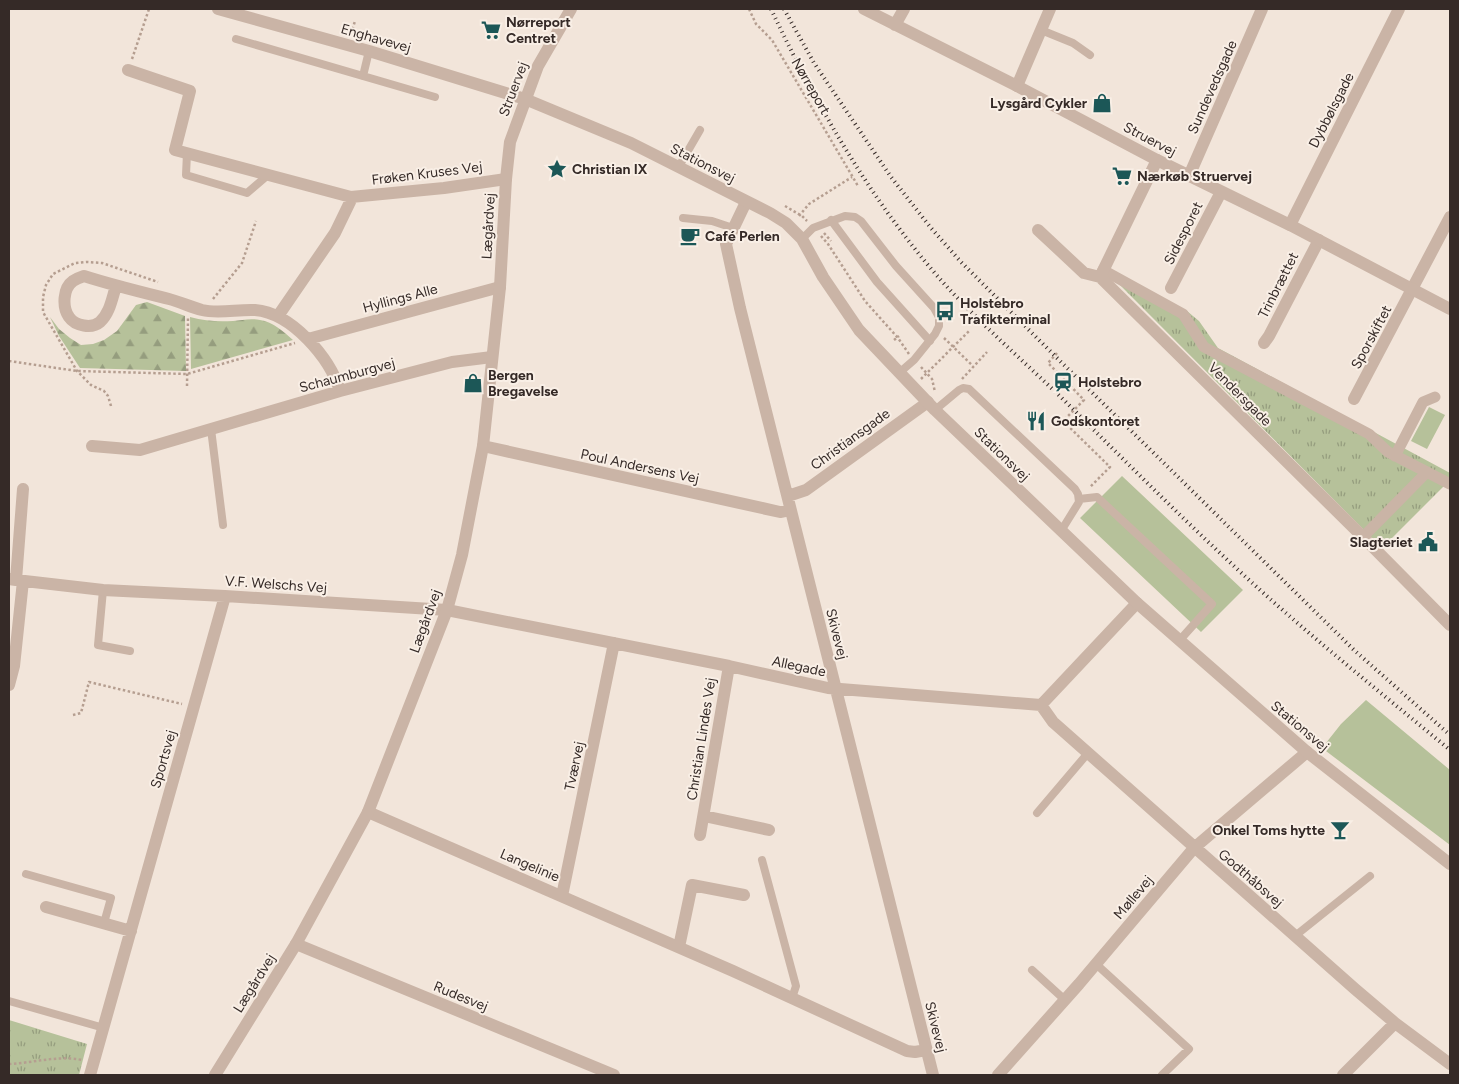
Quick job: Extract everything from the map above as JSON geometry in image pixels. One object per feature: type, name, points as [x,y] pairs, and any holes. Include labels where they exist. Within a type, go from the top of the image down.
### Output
[{"type":"street","name":"Enghavevej","points":[[218,9],[369,51],[525,99]]},
{"type":"street","name":"Struervej","points":[[514,129],[538,66],[571,9]]},
{"type":"street","name":"Struervej","points":[[864,9],[1017,86],[1157,160],[1290,225],[1450,309]]},
{"type":"street","points":[[895,25],[904,9]]},
{"type":"street","points":[[1017,86],[1050,9]]},
{"type":"street","name":"Sundevedsgade","points":[[1189,176],[1262,9]]},
{"type":"street","name":"Dybbølsgade","points":[[1290,225],[1399,9]]},
{"type":"street","points":[[128,70],[190,91],[175,150],[187,153]]},
{"type":"street","name":"Stationsvej","points":[[525,99],[631,143],[770,213],[790,227],[802,239],[823,277],[854,324],[912,387],[1061,531],[1136,603],[1306,752],[1450,864]]},
{"type":"street","name":"Lægårdvej","points":[[218,1074],[296,944],[368,812],[447,610],[462,555],[483,446],[500,287],[506,179],[510,142],[514,129]]},
{"type":"street","name":"Frøken Kruses Vej","points":[[187,153],[351,196],[444,188],[506,179]]},
{"type":"street","points":[[1101,273],[1157,160]]},
{"type":"street","name":"Sidesporet","points":[[1171,288],[1221,192]]},
{"type":"street","points":[[278,316],[335,233],[351,196]]},
{"type":"street","name":"Skivevej","points":[[746,202],[726,244],[790,510],[933,1075]]},
{"type":"street","name":"Sporskiftet","points":[[1354,399],[1450,217]]},
{"type":"street","points":[[1038,230],[1084,273],[1101,273],[1183,314],[1204,347],[1369,434],[1388,452],[1450,484]]},
{"type":"street","name":"Trinbrættet","points":[[1264,343],[1319,240]]},
{"type":"street","name":"Vendersgade","points":[[1101,273],[1450,625]]},
{"type":"street","points":[[116,286],[107,314],[99,323],[91,326],[78,324],[69,317],[65,306],[65,293],[73,281],[84,276],[204,311],[257,310],[278,316],[308,339],[335,378],[340,392]]},
{"type":"street","name":"Hyllings Alle","points":[[308,339],[500,287]]},
{"type":"street","name":"Schaumburgvej","points":[[92,446],[140,450],[340,392],[452,362],[492,357]]},
{"type":"street","points":[[1395,456],[1423,402],[1435,396]]},
{"type":"street","name":"Christiansgade","points":[[788,496],[806,490],[932,406]]},
{"type":"street","name":"Poul Andersens Vej","points":[[483,446],[780,512],[790,510]]},
{"type":"street","points":[[1363,537],[1427,472]]},
{"type":"street","points":[[9,685],[14,666],[16,580],[23,489]]},
{"type":"street","name":"V.F. Welschs Vej","points":[[16,580],[104,590],[447,610]]},
{"type":"street","name":"Sportsvej","points":[[92,1069],[224,596]]},
{"type":"street","points":[[1041,706],[1136,603]]},
{"type":"street","name":"Allegade","points":[[447,610],[836,689],[1041,706]]},
{"type":"street","name":"Tværvej","points":[[562,896],[614,643]]},
{"type":"street","name":"Christian Lindes Vej","points":[[700,835],[728,666]]},
{"type":"street","name":"Godthåbsvej","points":[[1041,706],[1053,722],[1194,848],[1395,1023],[1450,1064]]},
{"type":"street","name":"Møllevej","points":[[998,1075],[1065,1000],[1194,848],[1306,752]]},
{"type":"street","name":"Langelinie","points":[[368,812],[679,947],[907,1051],[926,1050]]},
{"type":"street","name":"Christian Lindes Vej","points":[[704,816],[768,830]]},
{"type":"street","points":[[679,947],[692,885],[744,895]]},
{"type":"street","points":[[46,907],[131,931]]},
{"type":"street","name":"Rudesvej","points":[[296,944],[614,1075]]},
{"type":"street","points":[[1343,1075],[1395,1023]]},
{"type":"lane","points":[[1041,30],[1073,43],[1090,55]]},
{"type":"lane","points":[[236,38],[435,97]]},
{"type":"lane","points":[[363,76],[369,51]]},
{"type":"lane","points":[[678,168],[700,130]]},
{"type":"lane","points":[[187,153],[186,175],[247,193],[268,175]]},
{"type":"lane","points":[[802,239],[813,228],[831,220],[849,216],[854,217],[861,221],[937,314],[940,322],[937,331],[914,360],[899,373]]},
{"type":"lane","points":[[683,218],[712,221],[733,228]]},
{"type":"lane","points":[[831,220],[877,282],[930,341]]},
{"type":"lane","points":[[932,406],[963,388],[969,389],[1074,489],[1078,494],[1078,504],[1061,531]]},
{"type":"lane","points":[[211,429],[222,525]]},
{"type":"lane","points":[[1079,499],[1097,497],[1212,604],[1179,641]]},
{"type":"lane","points":[[104,590],[98,645],[130,651]]},
{"type":"lane","points":[[1037,813],[1088,753]]},
{"type":"lane","points":[[762,860],[796,986],[792,998]]},
{"type":"lane","points":[[26,874],[111,898],[104,923]]},
{"type":"lane","points":[[1295,936],[1370,876]]},
{"type":"lane","points":[[1096,964],[1189,1049],[1162,1075]]},
{"type":"lane","points":[[1032,970],[1065,1000]]},
{"type":"lane","points":[[9,1001],[104,1028]]},
{"type":"path","points":[[128,70],[149,9]]},
{"type":"path","name":"Nørreport","points":[[749,9],[756,24],[772,40],[858,186]]},
{"type":"path","points":[[790,227],[809,204],[853,176]]},
{"type":"path","points":[[780,203],[800,215],[828,244],[865,301],[932,379],[936,394],[932,406]]},
{"type":"path","points":[[204,311],[242,263],[256,221]]},
{"type":"path","points":[[187,386],[188,318]]},
{"type":"path","points":[[937,331],[973,366],[987,352]]},
{"type":"path","points":[[912,387],[928,374],[969,331]]},
{"type":"path","points":[[9,361],[77,372],[187,374],[308,339]]},
{"type":"path","points":[[1057,353],[1048,363],[1084,400],[1063,421],[1110,467],[1079,499]]},
{"type":"path","points":[[73,715],[82,713],[89,682],[193,707]]},
{"type":"path","points":[[9,1064],[79,1059],[92,1069]]},
{"type":"green space","points":[[1119,284],[1187,311],[1199,321],[1218,348],[1450,473],[1450,480],[1382,548]]},
{"type":"green space","points":[[147,302],[185,316],[186,371],[80,368],[59,336],[50,317],[59,329],[81,345],[93,344],[104,340],[117,331],[136,305]]},
{"type":"green space","points":[[190,317],[216,321],[250,319],[265,321],[274,325],[293,340],[191,369]]},
{"type":"green space","points":[[1429,407],[1445,415],[1427,449],[1411,441]]},
{"type":"green space","points":[[1122,476],[1243,590],[1201,632],[1080,518]]},
{"type":"green space","points":[[1366,700],[1450,770],[1450,845],[1322,748],[1341,724]]},
{"type":"green space","points":[[9,1020],[87,1044],[79,1075],[9,1075]]},
{"type":"railway","points":[[771,9],[822,109],[861,174],[904,235],[945,285],[1166,502],[1259,589],[1450,750]]},
{"type":"railway","points":[[784,9],[814,63],[891,177],[931,228],[961,262],[1354,650],[1450,735]]},
{"type":"place","name":"Nørreport Centret","points":[[491,30]]},
{"type":"place","name":"Lysgård Cykler","points":[[1102,103]]},
{"type":"place","name":"Christian IX","points":[[557,169]]},
{"type":"place","name":"Nærkøb Struervej","points":[[1122,176]]},
{"type":"place","name":"Café Perlen","points":[[690,236]]},
{"type":"place","name":"Holstebro Trafikterminal","points":[[945,311]]},
{"type":"place","name":"Holstebro","points":[[1063,382]]},
{"type":"place","name":"Bergen Bregavelse","points":[[473,383]]},
{"type":"place","name":"Godskontoret","points":[[1036,421]]},
{"type":"place","name":"Slagteriet","points":[[1428,542]]},
{"type":"place","name":"Onkel Toms hytte","points":[[1340,830]]}]
